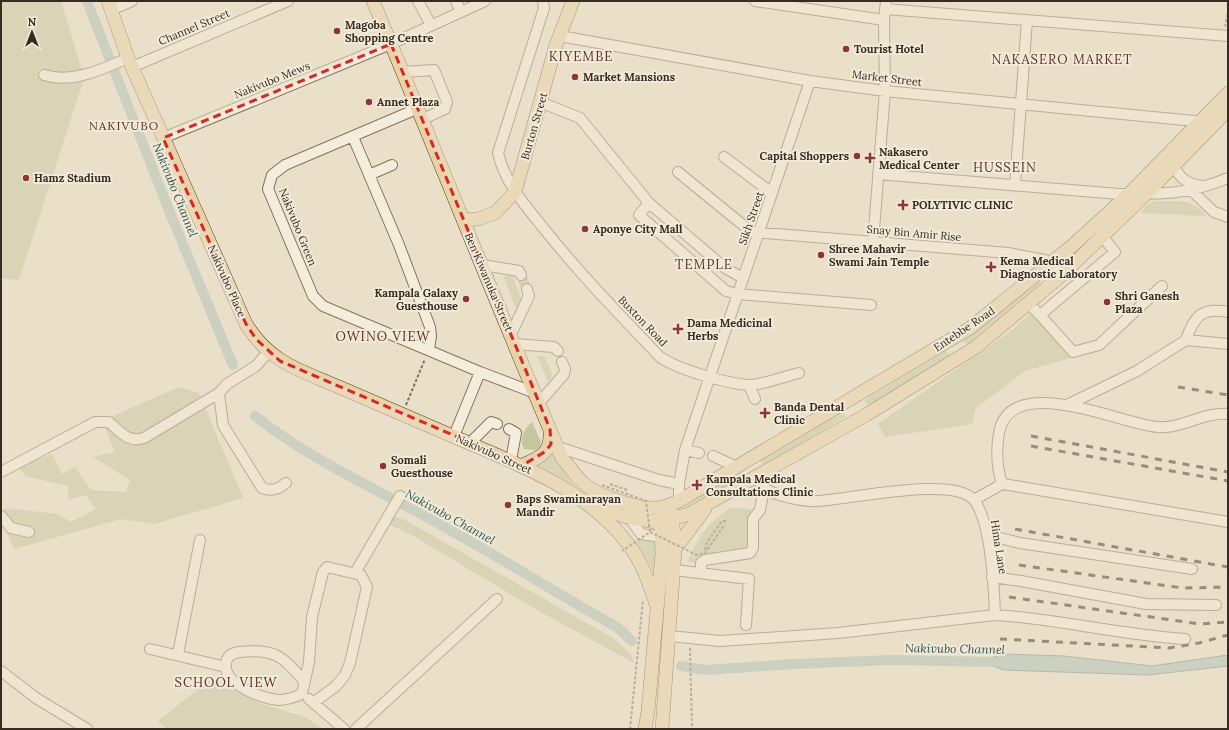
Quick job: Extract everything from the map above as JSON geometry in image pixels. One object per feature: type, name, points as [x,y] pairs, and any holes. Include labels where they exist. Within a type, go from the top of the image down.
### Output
[{"type":"main road","name":"Ben Kiwanuka Street","points":[[373,1],[562,458],[583,482],[593,490],[614,500],[669,505]]},
{"type":"main road","name":"Burton Street","points":[[463,220],[478,219],[496,213],[515,192],[540,102],[572,1]]},
{"type":"main road","name":"Nakivubo Place","points":[[110,5],[126,63],[163,138],[246,324],[256,340],[280,361],[402,415]]},
{"type":"main road","name":"Entebbe Road","points":[[669,505],[853,399],[970,328],[1051,263],[1130,193],[1228,93]]},
{"type":"main road","name":"Entebbe Road","points":[[667,521],[709,504],[756,475],[866,415],[963,356],[996,332],[1062,274],[1146,194],[1228,110]]},
{"type":"main road","points":[[952,339],[963,356]]},
{"type":"main road","points":[[853,399],[866,415]]},
{"type":"main road","name":"Nakivubo Street","points":[[402,415],[517,463],[583,501]]},
{"type":"main road","points":[[517,463],[540,457],[546,452],[551,444],[550,429]]},
{"type":"main road","points":[[583,501],[612,512],[628,516],[667,521]]},
{"type":"main road","points":[[583,501],[604,517],[625,548],[643,566],[656,604]]},
{"type":"main road","points":[[675,549],[709,504]]},
{"type":"main road","points":[[662,729],[675,549],[667,521],[669,505]]},
{"type":"main road","points":[[645,729],[648,711],[656,604],[651,534],[667,521]]},
{"type":"main road","points":[[664,704],[668,729]]},
{"type":"main road","points":[[641,729],[648,711]]},
{"type":"street","points":[[110,5],[132,1]]},
{"type":"street","name":"Channel Street","points":[[44,75],[55,78],[74,77],[126,63],[288,1]]},
{"type":"street","points":[[418,1],[431,25]]},
{"type":"street","points":[[456,1],[460,12]]},
{"type":"street","name":"Nakivubo Mews","points":[[163,138],[391,44],[484,1]]},
{"type":"street","name":"Buxton Road","points":[[543,1],[544,8],[498,153],[501,168],[515,192],[580,274],[660,357],[669,363],[710,377],[749,385],[799,373]]},
{"type":"street","points":[[755,1],[884,20]]},
{"type":"street","points":[[873,242],[885,91],[885,5],[1027,20],[1226,36]]},
{"type":"street","points":[[1015,185],[1027,20]]},
{"type":"street","name":"Market Street","points":[[560,36],[810,81],[885,91],[1020,105],[1200,120],[1214,124]]},
{"type":"street","name":"Nakivubo Green","points":[[403,72],[434,70],[447,102],[445,109],[421,114],[353,137],[285,165],[272,175],[268,189],[313,296],[323,306],[429,349],[537,398]]},
{"type":"street","name":"Sikh Street","points":[[669,505],[679,484],[685,450],[810,81]]},
{"type":"street","points":[[540,102],[580,118],[649,203],[726,268],[743,278]]},
{"type":"street","points":[[353,137],[399,245],[430,327],[431,336],[429,349]]},
{"type":"street","points":[[724,157],[772,193]]},
{"type":"street","points":[[369,175],[392,165]]},
{"type":"street","points":[[1174,166],[1182,179],[1205,186]]},
{"type":"street","points":[[678,172],[749,230],[759,233]]},
{"type":"street","points":[[878,174],[1146,194],[1192,191],[1228,178]]},
{"type":"street","points":[[1192,191],[1214,212],[1228,217]]},
{"type":"street","points":[[649,203],[639,215],[726,291],[738,294],[870,305]]},
{"type":"street","name":"Snay Bin Amir Rise","points":[[759,233],[1008,253],[1038,258],[1051,263],[1062,274]]},
{"type":"street","points":[[1040,315],[1115,252],[1102,236]]},
{"type":"street","points":[[483,265],[519,271],[521,275]]},
{"type":"street","points":[[1029,304],[1073,352],[1099,345],[1162,286]]},
{"type":"street","points":[[527,289],[529,296],[513,339],[554,347],[558,351]]},
{"type":"street","points":[[1067,405],[1137,371],[1186,340],[1196,319],[1205,312],[1212,310],[1228,312]]},
{"type":"street","points":[[1186,340],[1228,344]]},
{"type":"street","points":[[1,472],[95,422],[109,422],[127,438],[135,441],[144,438],[219,394],[227,384],[256,366],[268,352]]},
{"type":"street","points":[[537,398],[564,374],[566,369],[562,362]]},
{"type":"street","points":[[454,436],[480,372]]},
{"type":"street","points":[[749,385],[755,399]]},
{"type":"street","points":[[219,394],[223,425],[262,488],[269,491],[286,483]]},
{"type":"street","points":[[1002,484],[998,470],[998,441],[1003,421],[1014,411],[1028,405],[1039,403],[1067,405],[1155,427],[1171,428],[1205,416],[1228,414]]},
{"type":"street","points":[[470,443],[491,422],[498,424]]},
{"type":"street","points":[[509,428],[516,433],[517,463]]},
{"type":"street","points":[[558,447],[659,480],[679,484]]},
{"type":"street","points":[[685,450],[699,453]]},
{"type":"street","points":[[713,456],[737,467]]},
{"type":"street","points":[[756,475],[764,488],[776,494],[816,501],[933,488],[954,490],[967,494],[974,500],[1002,484],[1228,522]]},
{"type":"street","points":[[700,573],[701,562],[705,560],[750,553],[753,548],[753,519],[760,510],[764,488]]},
{"type":"street","points":[[355,573],[392,507],[400,496]]},
{"type":"street","name":"Hima Lane","points":[[974,500],[983,518],[987,535],[995,615]]},
{"type":"street","points":[[1,516],[11,528],[29,532]]},
{"type":"street","points":[[625,548],[651,534],[628,516]]},
{"type":"street","points":[[987,535],[1020,542],[1192,569]]},
{"type":"street","points":[[178,654],[200,540]]},
{"type":"street","points":[[302,694],[309,662],[312,617],[323,572],[328,568],[335,568],[361,575],[367,587],[350,663],[345,675],[336,686],[313,703]]},
{"type":"street","points":[[674,570],[749,578],[746,625]]},
{"type":"street","points":[[992,577],[1021,580],[1146,604],[1216,606]]},
{"type":"street","points":[[356,729],[497,599]]},
{"type":"street","points":[[669,636],[720,641],[830,633],[995,615],[1051,620],[1152,637],[1185,639]]},
{"type":"street","points":[[150,649],[178,654],[226,667]]},
{"type":"street","points":[[302,694],[285,700],[265,697],[244,689],[230,679],[226,667],[228,657],[236,653],[264,651],[285,660],[304,682]]},
{"type":"street","points":[[1,671],[36,698],[87,729]]},
{"type":"street","points":[[302,694],[344,729]]},
{"type":"path","points":[[1226,36],[1228,11]]},
{"type":"path","points":[[402,415],[429,349]]},
{"type":"path","points":[[602,485],[646,501],[651,534]]},
{"type":"path","points":[[651,534],[696,555],[705,553],[725,524],[725,520],[722,521],[707,542],[705,560]]},
{"type":"path","points":[[625,548],[651,534]]},
{"type":"path","points":[[630,729],[643,594]]},
{"type":"path","points":[[690,638],[692,728]]},
{"type":"highlighted area","points":[[391,44],[550,429],[551,444],[546,451],[523,465],[280,361],[256,339],[246,324],[163,138]]},
{"type":"green space","name":"Hamz Stadium","points":[[1,1],[61,1],[84,78],[19,280],[1,278]]},
{"type":"green space","points":[[1155,201],[1176,201],[1189,203],[1195,206],[1206,216],[1141,213],[1145,206]]},
{"type":"green space","points":[[508,275],[513,277],[521,298],[518,307],[515,307],[504,277]]},
{"type":"green space","points":[[1038,281],[1041,283],[1040,286],[970,343],[966,344],[964,338]]},
{"type":"green space","points":[[1031,313],[1070,358],[1025,371],[976,408],[972,424],[885,437],[878,424],[1012,330]]},
{"type":"green space","points":[[946,351],[949,353],[949,357],[872,404],[868,405],[865,402],[866,399]]},
{"type":"green space","points":[[537,355],[545,357],[552,374],[550,381],[547,380]]},
{"type":"green space","points":[[179,387],[199,393],[243,498],[154,524],[121,519],[14,549],[4,523],[4,508],[58,514],[71,522],[96,509],[86,495],[68,500],[68,486],[25,476],[19,467],[52,454],[62,474],[75,467],[91,490],[126,492],[130,480],[93,457],[115,452],[102,421]]},
{"type":"green space","points":[[839,412],[844,413],[845,417],[764,466],[760,460]]},
{"type":"green space","points":[[532,422],[541,442],[540,446],[536,450],[524,449],[522,442],[523,434]]},
{"type":"green space","points":[[553,452],[563,471],[576,488],[536,468],[546,461]]},
{"type":"green space","points":[[741,471],[744,471],[745,475],[695,506],[684,509],[691,501]]},
{"type":"green space","points":[[731,508],[752,509],[758,511],[757,546],[750,560],[701,566],[688,561],[705,530],[716,519]]},
{"type":"green space","points":[[393,516],[403,519],[613,638],[631,654],[634,663],[537,610],[410,534],[388,524]]},
{"type":"green space","points":[[642,537],[658,539],[655,576],[648,561],[636,542]]},
{"type":"green space","points":[[211,679],[259,703],[305,717],[322,729],[167,729],[158,721]]},
{"type":"water","points":[[1003,654],[1064,656],[1152,666],[1228,655],[1228,666],[1148,675],[1003,670],[981,661]]},
{"type":"waterway","name":"Nakivubo Channel","points":[[87,1],[170,213],[233,365]]},
{"type":"waterway","name":"Nakivubo Channel","points":[[255,416],[296,445],[340,471],[454,532],[618,628],[632,641]]},
{"type":"waterway","name":"Nakivubo Channel","points":[[681,666],[706,670],[793,664],[892,660],[995,662]]},
{"type":"tunnel","points":[[521,275],[527,289]]},
{"type":"railway","points":[[1178,387],[1228,395]]},
{"type":"railway","points":[[1031,436],[1228,472]]},
{"type":"railway","points":[[1031,446],[1228,481]]},
{"type":"railway","points":[[1015,529],[1228,567]]},
{"type":"railway","points":[[1019,565],[1183,588],[1228,587]]},
{"type":"railway","points":[[1009,597],[1200,624],[1228,622]]},
{"type":"railway","points":[[1000,639],[1169,648],[1199,643],[1228,635]]},
{"type":"place","name":"Magoba Shopping Centre","points":[[337,31]]},
{"type":"place","name":"Tourist Hotel","points":[[846,49]]},
{"type":"place","name":"Market Mansions","points":[[575,77]]},
{"type":"place","name":"Annet Plaza","points":[[369,102]]},
{"type":"place","name":"Capital Shoppers","points":[[857,156]]},
{"type":"place","name":"Nakasero Medical Center","points":[[870,158]]},
{"type":"place","name":"Hamz Stadium","points":[[26,178]]},
{"type":"place","name":"POLYTIVIC CLINIC","points":[[903,205]]},
{"type":"place","name":"Aponye City Mall","points":[[585,229]]},
{"type":"place","name":"Shree Mahavir Swami Jain Temple","points":[[821,255]]},
{"type":"place","name":"Kema Medical Diagnostic Laboratory","points":[[991,267]]},
{"type":"place","name":"Kampala Galaxy Guesthouse","points":[[466,299]]},
{"type":"place","name":"Shri Ganesh Plaza","points":[[1107,302]]},
{"type":"place","name":"Dama Medicinal Herbs","points":[[678,329]]},
{"type":"place","name":"Banda Dental Clinic","points":[[765,413]]},
{"type":"place","name":"Somali Guesthouse","points":[[383,466]]},
{"type":"place","name":"Kampala Medical Consultations Clinic","points":[[697,485]]},
{"type":"place","name":"Baps Swaminarayan Mandir","points":[[508,505]]},
{"type":"district","name":"KIYEMBE","points":[[581,56]]},
{"type":"district","name":"NAKASERO MARKET","points":[[1062,59]]},
{"type":"district","name":"NAKIVUBO","points":[[124,126]]},
{"type":"district","name":"HUSSEIN","points":[[1005,167]]},
{"type":"district","name":"TEMPLE","points":[[704,264]]},
{"type":"district","name":"OWINO VIEW","points":[[383,336]]},
{"type":"district","name":"SCHOOL VIEW","points":[[226,682]]}]
